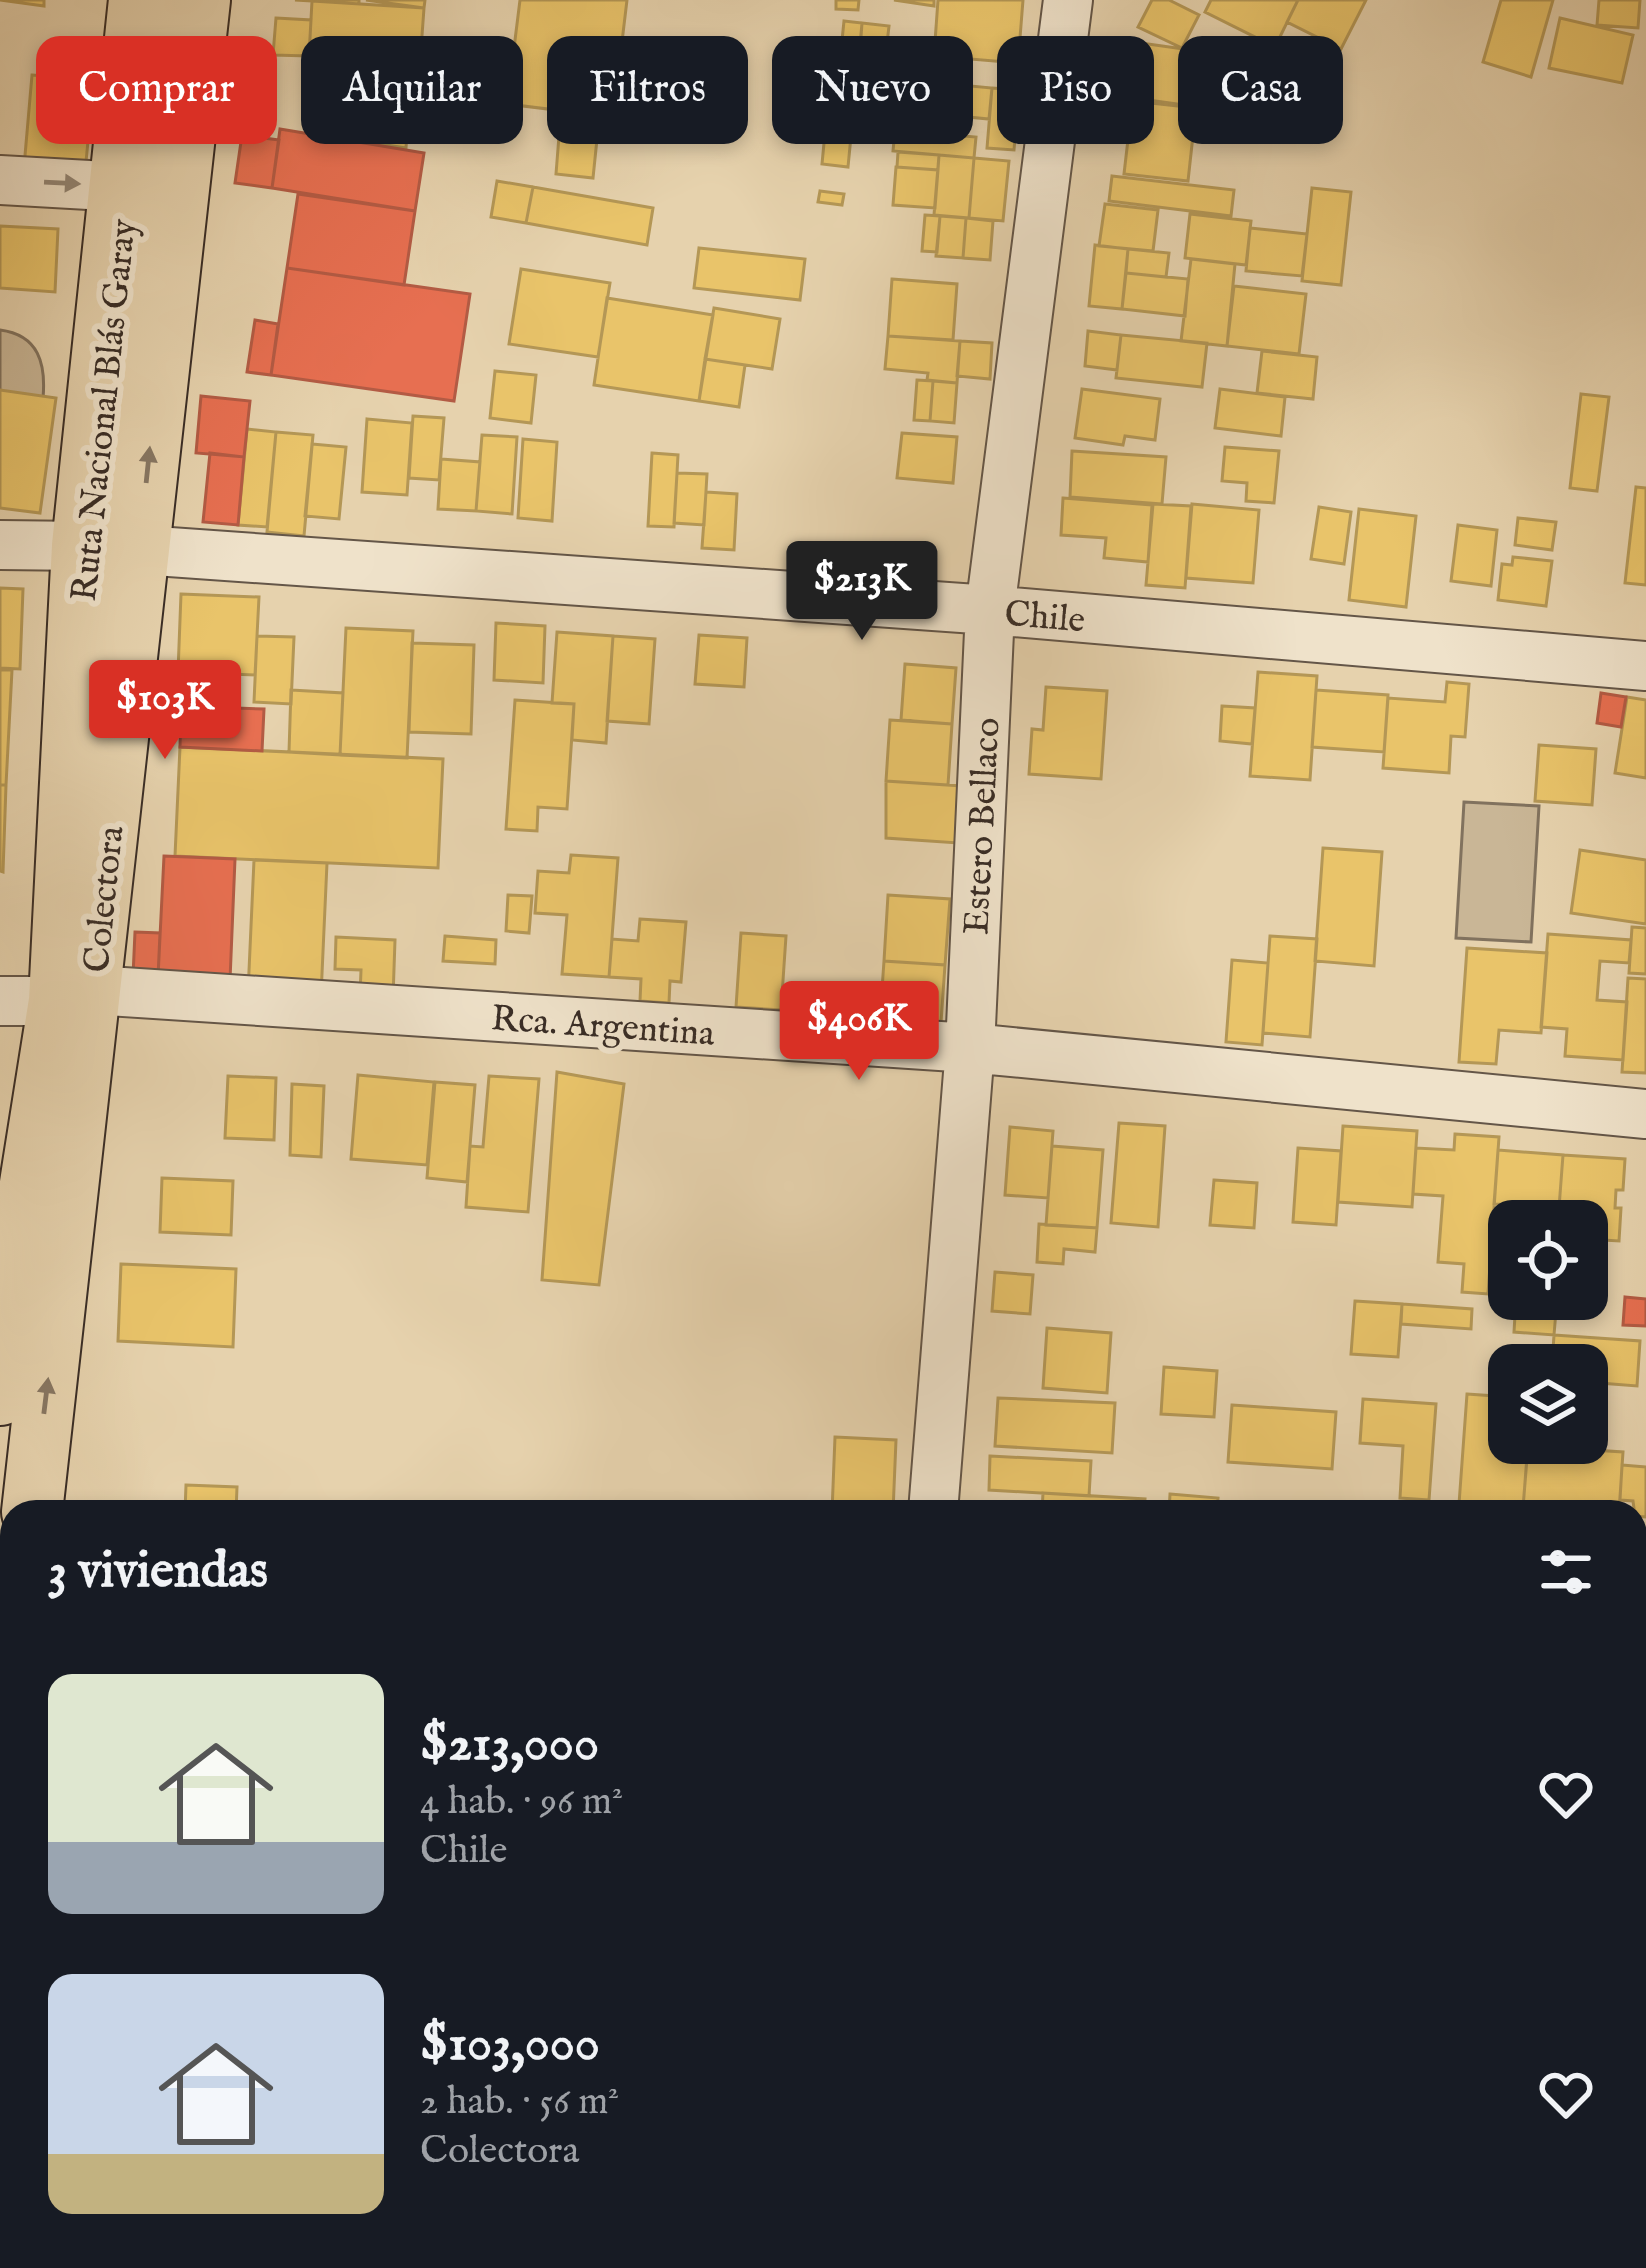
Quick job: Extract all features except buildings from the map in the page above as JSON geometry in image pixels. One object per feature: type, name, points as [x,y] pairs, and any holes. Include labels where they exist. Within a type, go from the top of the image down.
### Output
[{"type":"highway","name":"Ruta Nacional Blás Garay","points":[[0,1392],[111,548],[124,187],[142,0]]},
{"type":"main road","points":[[111,548],[200,0]]},
{"type":"main road","name":"Colectora","points":[[32,1500],[52,997]]},
{"type":"street","name":"Estero Bellaco","points":[[934,1500],[970,1048],[990,610],[1067,0]]},
{"type":"street","points":[[0,180],[124,187]]},
{"type":"street","name":"Chile","points":[[0,545],[111,548],[990,610],[1646,666]]},
{"type":"street","name":"Rca. Argentina","points":[[52,997],[970,1048],[1646,1114]]},
{"type":"shaded area","points":[[0,330],[32,345],[44,386],[43,398],[0,422]]},
{"type":"shaded area","points":[[1464,802],[1539,806],[1531,942],[1456,938]]}]
